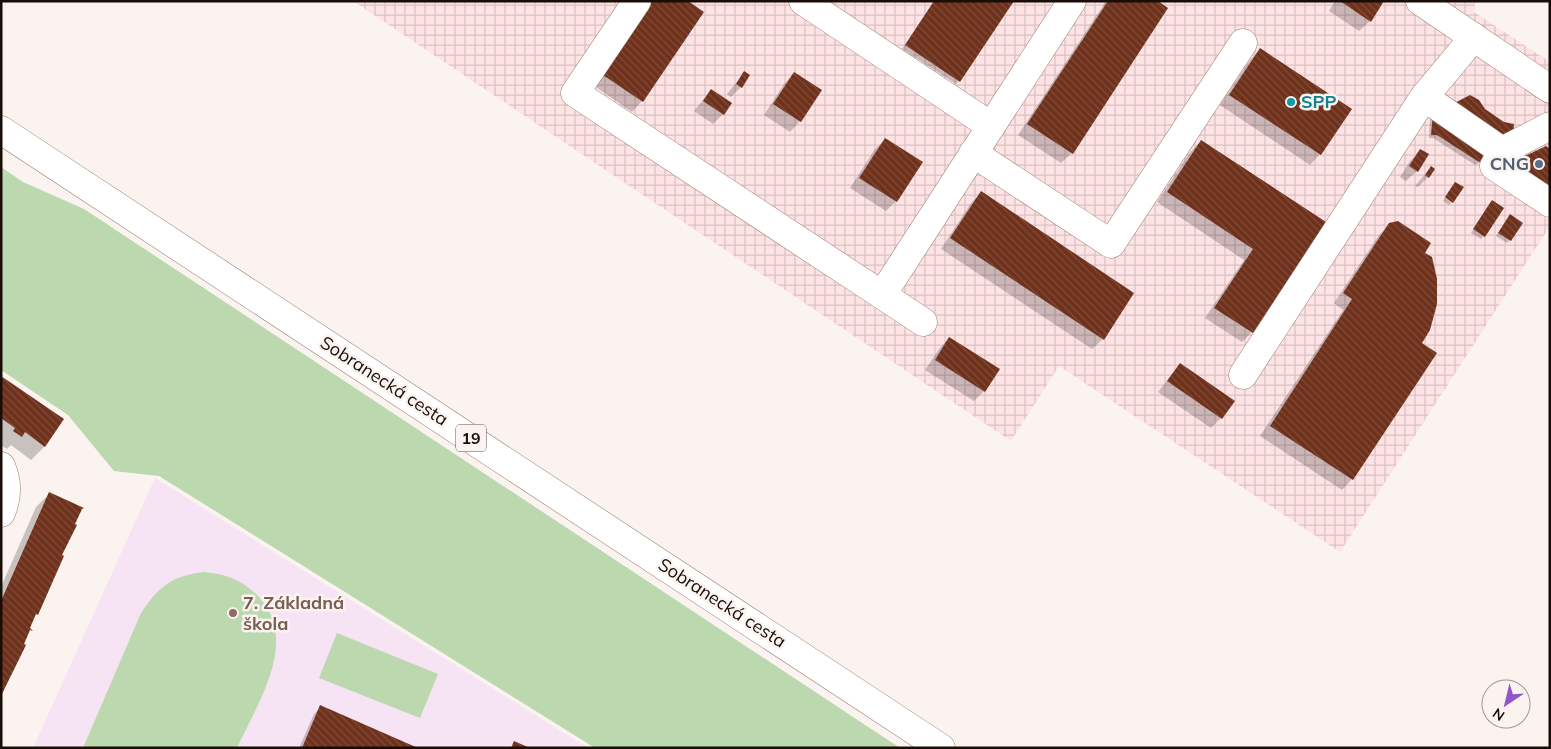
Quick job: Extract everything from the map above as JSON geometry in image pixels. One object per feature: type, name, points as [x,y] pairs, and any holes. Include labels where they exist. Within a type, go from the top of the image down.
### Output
[{"type":"main road","points":[[637,1],[575,93],[923,322]]},
{"type":"main road","points":[[803,1],[991,126]]},
{"type":"main road","points":[[882,295],[1072,1]]},
{"type":"main road","points":[[1420,1],[1550,88]]},
{"type":"main road","points":[[1243,375],[1465,32]]},
{"type":"main road","points":[[974,153],[1111,244],[1243,43]]},
{"type":"main road","points":[[1424,97],[1502,151]]},
{"type":"main road","points":[[1550,126],[1502,151],[1494,166],[1550,203]]},
{"type":"main road","name":"Sobranecká cesta","points":[[1,130],[940,748]]},
{"type":"main road","points":[[1,466],[7,482],[5,504],[1,512]]},
{"type":"shaded area","points":[[353,1],[1475,1],[1474,12],[1550,62],[1550,226],[1340,552],[1059,366],[1011,441]]},
{"type":"shaded area","name":"7. Základná škola","points":[[155,478],[588,748],[33,748]]},
{"type":"green space","points":[[1,167],[23,182],[84,209],[900,748],[595,748],[159,476],[114,471],[68,415],[1,370]]},
{"type":"green space","points":[[204,572],[219,574],[233,579],[252,590],[270,613],[276,632],[276,651],[271,672],[264,692],[237,748],[83,748],[141,613],[160,589],[167,584],[183,576]]},
{"type":"green space","points":[[337,633],[438,674],[420,718],[319,678]]},
{"type":"building","points":[[648,1],[688,1],[704,12],[643,102],[600,73]]},
{"type":"building","points":[[934,1],[1014,1],[960,82],[905,45]]},
{"type":"building","points":[[1108,1],[1158,1],[1168,8],[1073,154],[1027,124]]},
{"type":"building","points":[[1340,1],[1384,1],[1371,22]]},
{"type":"building","name":"SPP","points":[[1260,48],[1352,109],[1321,155],[1229,95]]},
{"type":"building","points":[[744,71],[750,75],[742,88],[736,84]]},
{"type":"building","points":[[794,72],[822,90],[801,122],[773,104]]},
{"type":"building","points":[[711,89],[732,103],[724,115],[703,101]]},
{"type":"building","points":[[1470,95],[1479,100],[1485,109],[1504,122],[1514,124],[1513,136],[1479,162],[1437,135],[1431,135],[1433,114]]},
{"type":"building","points":[[885,138],[923,162],[897,202],[859,178]]},
{"type":"building","points":[[1201,140],[1326,222],[1253,333],[1214,308],[1253,249],[1167,192]]},
{"type":"building","points":[[1546,146],[1550,149],[1550,184],[1542,188],[1516,170],[1517,160]]},
{"type":"building","points":[[1420,149],[1429,154],[1418,172],[1409,166]]},
{"type":"building","points":[[1431,166],[1435,169],[1429,178],[1425,175]]},
{"type":"building","points":[[1455,182],[1464,187],[1453,203],[1445,197]]},
{"type":"building","points":[[981,191],[1134,293],[1104,340],[950,238]]},
{"type":"building","points":[[1492,200],[1504,208],[1485,237],[1473,229]]},
{"type":"building","points":[[1510,214],[1523,223],[1511,241],[1498,233]]},
{"type":"building","points":[[1398,221],[1431,243],[1425,253],[1432,257],[1437,279],[1437,304],[1430,330],[1422,343],[1437,353],[1353,480],[1270,426],[1352,299],[1343,293],[1389,223]]},
{"type":"building","points":[[949,337],[1000,369],[985,392],[935,360]]},
{"type":"building","points":[[1180,363],[1235,401],[1222,419],[1167,381]]},
{"type":"building","points":[[1,376],[64,419],[45,447],[25,432],[22,437],[13,431],[15,428],[1,418]]},
{"type":"building","points":[[49,492],[84,508],[75,524],[77,525],[62,555],[64,556],[38,615],[36,614],[30,628],[33,631],[30,630],[24,644],[26,645],[1,696],[1,601]]},
{"type":"building","points":[[320,705],[418,748],[302,748]]},
{"type":"building","points":[[514,741],[530,748],[511,748]]},
{"type":"place","name":"SPP","points":[[1291,102]]},
{"type":"place","name":"CNG","points":[[1539,164]]},
{"type":"place","name":"7. Základná škola","points":[[233,613]]}]
